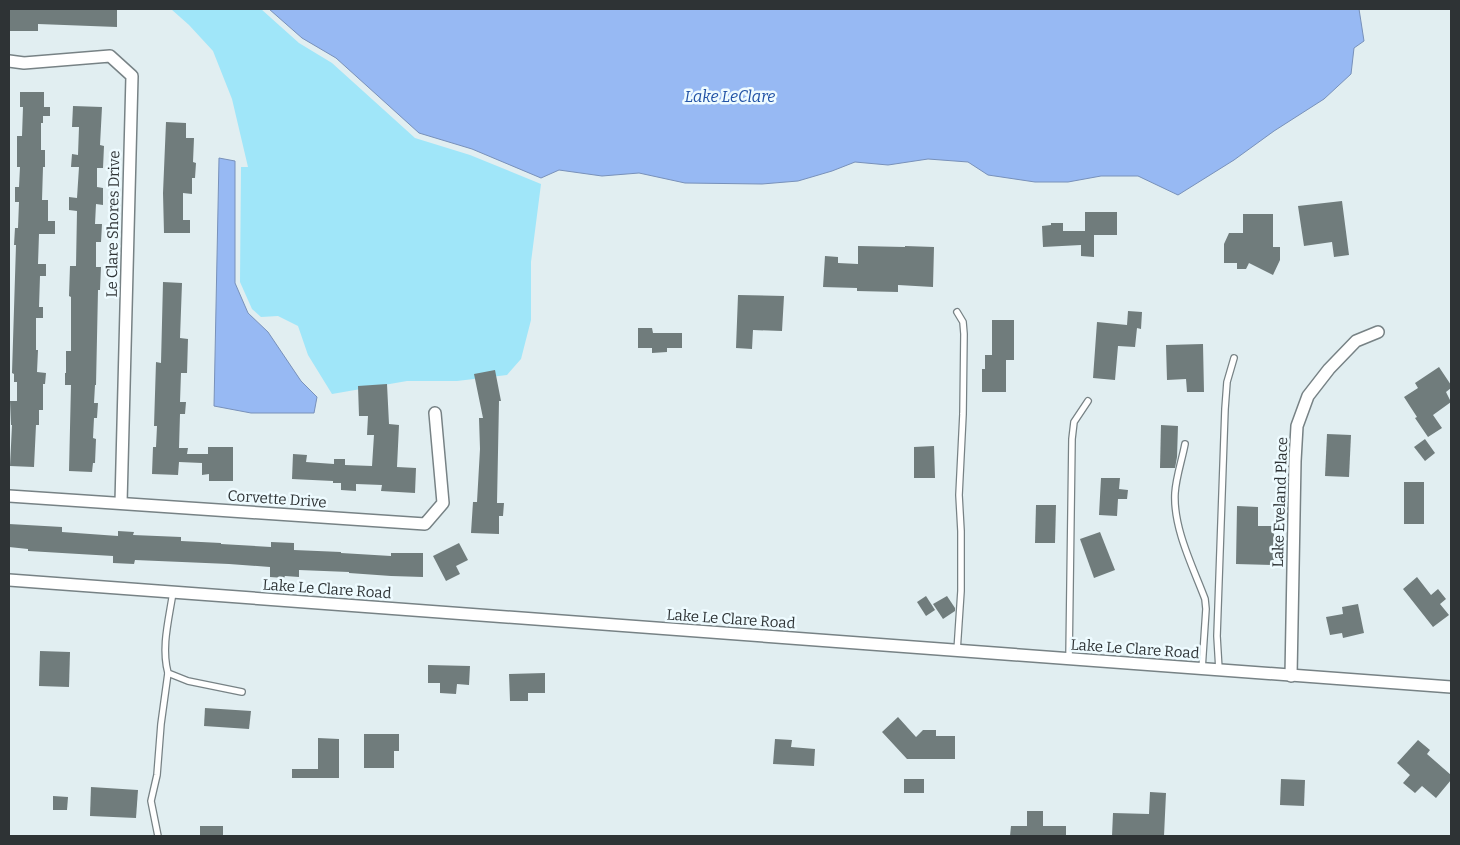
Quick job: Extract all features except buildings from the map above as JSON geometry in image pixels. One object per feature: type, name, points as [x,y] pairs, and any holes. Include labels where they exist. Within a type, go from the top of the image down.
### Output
[{"type":"street","name":"Le Clare Shores Drive","points":[[9,61],[24,63],[110,56],[132,76],[121,503]]},
{"type":"street","name":"Lake Eveland Place","points":[[1291,676],[1297,426],[1308,396],[1329,369],[1356,342],[1378,332]]},
{"type":"street","name":"Corvette Drive","points":[[9,496],[425,524],[444,503],[435,413]]},
{"type":"street","name":"Lake Le Clare Road","points":[[9,580],[1451,687]]},
{"type":"lane","points":[[956,312],[963,322],[964,334],[959,495],[961,592],[957,651]]},
{"type":"lane","points":[[1218,670],[1217,636],[1224,409],[1227,382],[1234,358]]},
{"type":"lane","points":[[1069,659],[1072,439],[1074,422],[1088,401]]},
{"type":"lane","points":[[1186,444],[1175,491],[1175,507],[1178,525],[1205,600],[1202,669]]},
{"type":"lane","points":[[158,836],[151,801],[157,775],[168,673],[166,665],[166,640],[174,592]]},
{"type":"lane","points":[[168,673],[188,681],[242,692]]},
{"type":"shaded area","points":[[171,9],[261,9],[299,43],[332,63],[415,138],[470,155],[541,184],[531,262],[531,320],[521,359],[507,375],[457,381],[407,381],[332,394],[308,355],[298,326],[278,316],[261,317],[252,309],[240,282],[241,167],[248,167],[232,99],[213,51]]},
{"type":"water","name":"Lake LeClare","points":[[269,9],[1359,9],[1364,41],[1354,48],[1351,74],[1324,99],[1274,131],[1234,160],[1178,195],[1138,176],[1101,176],[1068,182],[1035,182],[988,175],[968,162],[928,159],[888,165],[855,162],[798,181],[762,184],[685,183],[639,173],[602,176],[559,170],[541,178],[472,149],[419,133],[336,58],[302,38]]},
{"type":"water","points":[[219,158],[235,161],[235,283],[248,313],[268,332],[301,381],[317,397],[314,413],[251,413],[214,406]]}]
